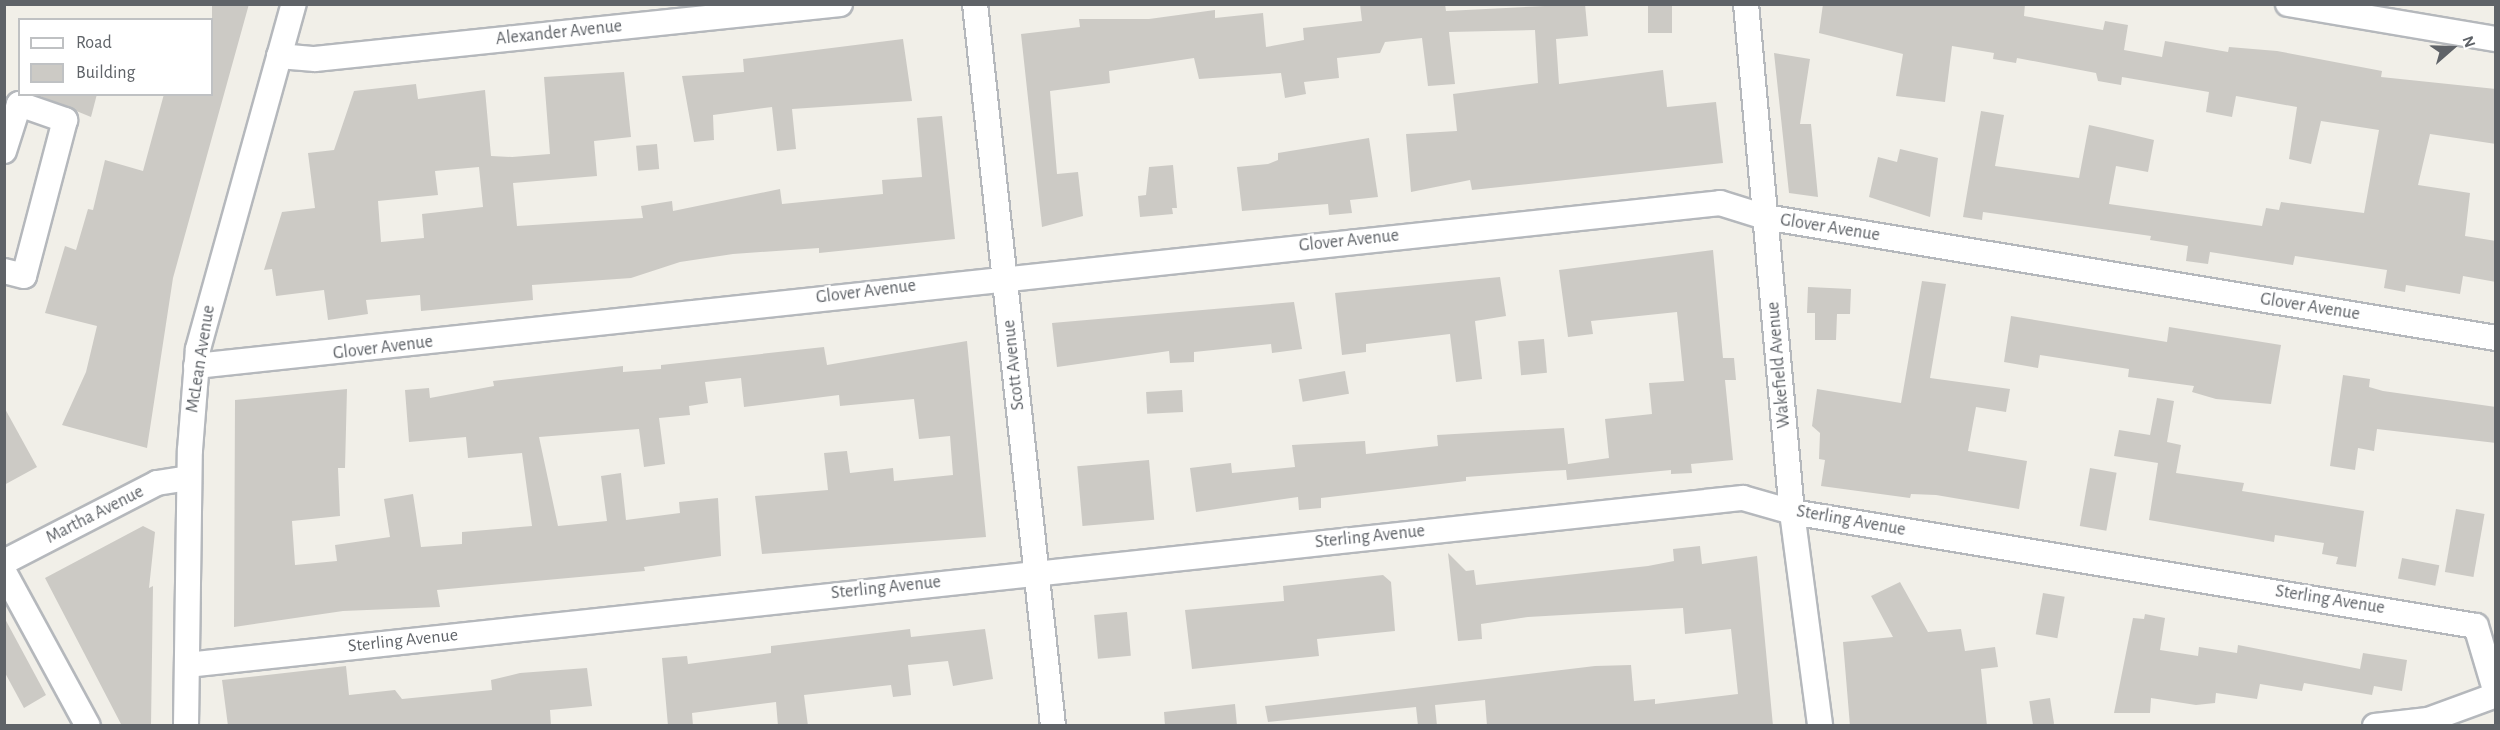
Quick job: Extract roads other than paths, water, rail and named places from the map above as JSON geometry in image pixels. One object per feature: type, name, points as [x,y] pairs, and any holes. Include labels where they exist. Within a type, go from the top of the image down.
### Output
[{"type":"street","name":"McLean Avenue","points":[[186,726],[189,478],[196,366],[215,275],[294,4]]},
{"type":"street","name":"Alexander Avenue","points":[[279,56],[315,59],[840,4]]},
{"type":"street","name":"Scott Avenue","points":[[975,4],[1053,726]]},
{"type":"street","name":"Wakefield Avenue","points":[[1746,4],[1792,512],[1820,726]]},
{"type":"street","points":[[2288,4],[2496,39]]},
{"type":"street","points":[[4,151],[19,104],[65,120],[24,276],[4,271]]},
{"type":"street","name":"Glover Avenue","points":[[196,366],[1004,276],[1720,203],[1765,217],[2496,338]]},
{"type":"street","name":"Martha Avenue","points":[[4,562],[157,483],[189,478]]},
{"type":"street","name":"Sterling Avenue","points":[[187,665],[1036,571],[1743,498],[1792,512],[2476,626],[2496,694]]},
{"type":"street","points":[[4,572],[88,726]]},
{"type":"street","points":[[2375,726],[2428,720],[2496,694]]}]
